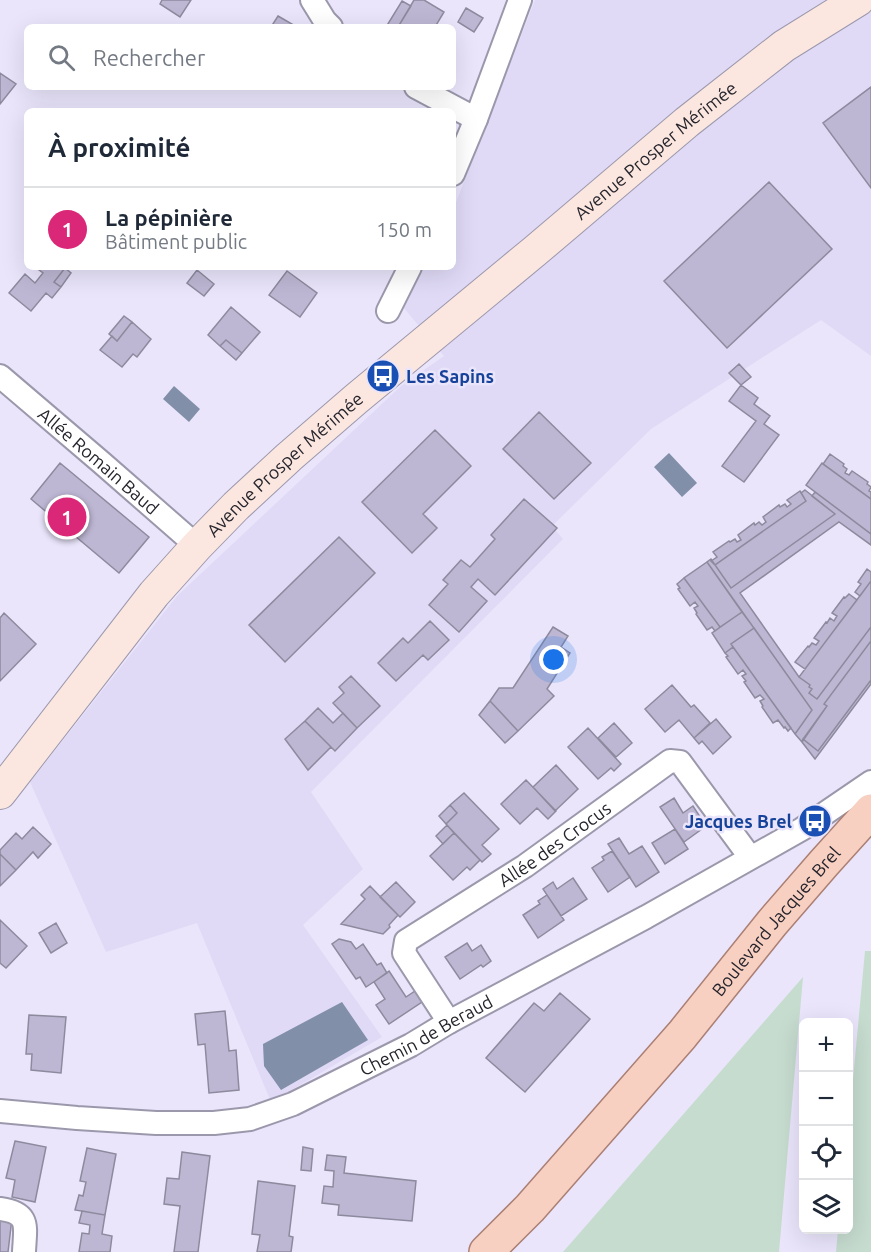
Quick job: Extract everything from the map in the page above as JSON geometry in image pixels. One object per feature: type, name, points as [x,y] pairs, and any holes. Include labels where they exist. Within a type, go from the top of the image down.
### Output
[{"type":"main road","name":"Avenue Prosper Mérimée","points":[[0,793],[148,602],[236,506],[356,399],[687,122],[784,46],[836,0]]},
{"type":"main road","name":"Avenue Prosper Mérimée","points":[[784,46],[858,0]]},
{"type":"main road","name":"Boulevard Jacques Brel","points":[[496,1252],[530,1208],[682,1035],[772,923],[871,811]]},
{"type":"main road","name":"Boulevard Jacques Brel","points":[[682,1035],[782,932],[871,834]]},
{"type":"main road","name":"Boulevard Jacques Brel","points":[[486,1252],[530,1208]]},
{"type":"street","points":[[312,0],[328,24]]},
{"type":"street","points":[[456,167],[520,0]]},
{"type":"street","points":[[422,90],[455,108]]},
{"type":"street","points":[[456,108],[476,119]]},
{"type":"street","points":[[388,311],[408,270]]},
{"type":"street","name":"Allée Romain Baud","points":[[0,376],[197,546]]},
{"type":"street","name":"Allée des Crocus","points":[[449,1022],[404,953],[406,941],[525,866],[670,761],[680,762],[750,857]]},
{"type":"street","name":"Chemin de Beraud","points":[[0,1111],[156,1123],[214,1123],[250,1119],[293,1104],[411,1045],[449,1022],[646,917],[802,829],[871,782]]},
{"type":"street","points":[[815,821],[827,837],[828,848],[824,863]]},
{"type":"street","points":[[0,1209],[11,1210],[21,1215],[25,1223],[24,1252]]},
{"type":"shaded area","points":[[535,0],[871,0],[871,356],[821,320],[651,429],[552,526],[563,539],[311,792],[363,869],[303,925],[382,1037],[271,1102],[197,923],[106,952],[30,782],[177,596],[401,386],[444,356],[403,307],[422,270],[456,270],[456,202]]},
{"type":"green space","points":[[865,951],[871,951],[871,1252],[836,1252],[838,1234],[853,1234],[853,1079]]},
{"type":"green space","points":[[803,977],[779,1252],[563,1252]]},
{"type":"water","points":[[174,386],[200,409],[189,422],[163,399]]},
{"type":"water","points":[[669,453],[697,483],[682,497],[654,467]]},
{"type":"water","points":[[342,1002],[368,1040],[281,1090],[264,1066],[263,1044]]},
{"type":"building","points":[[162,0],[191,0],[180,17],[160,4]]},
{"type":"building","points":[[414,0],[424,0],[444,12],[437,24],[400,24]]},
{"type":"building","points":[[402,1],[411,6],[400,24],[388,24]]},
{"type":"building","points":[[466,8],[483,18],[474,32],[458,22]]},
{"type":"building","points":[[278,16],[292,24],[273,24]]},
{"type":"building","points":[[0,73],[16,84],[0,104]]},
{"type":"building","points":[[871,87],[871,188],[823,123]]},
{"type":"building","points":[[769,182],[832,249],[727,348],[664,281]]},
{"type":"building","points":[[39,270],[63,270],[54,282],[61,287],[52,298],[46,293],[31,311],[9,293],[25,274],[35,283],[43,273]]},
{"type":"building","points":[[63,270],[71,273],[61,287],[54,282]]},
{"type":"building","points":[[197,270],[214,284],[204,296],[187,283]]},
{"type":"building","points":[[287,271],[317,293],[300,317],[269,295]]},
{"type":"building","points":[[231,307],[260,332],[242,353],[226,340],[220,346],[208,335]]},
{"type":"building","points":[[124,316],[132,322],[117,341],[109,334]]},
{"type":"building","points":[[132,322],[151,339],[137,357],[133,354],[122,367],[100,350],[112,336],[117,341]]},
{"type":"building","points":[[226,340],[242,353],[236,360],[220,346]]},
{"type":"building","points":[[739,364],[751,377],[741,385],[729,373]]},
{"type":"building","points":[[741,385],[758,398],[754,404],[770,416],[764,424],[779,435],[744,482],[722,466],[756,421],[729,401]]},
{"type":"building","points":[[539,412],[591,463],[554,499],[503,449]]},
{"type":"building","points":[[435,430],[471,466],[423,514],[437,528],[412,553],[362,502]]},
{"type":"building","points":[[830,454],[844,464],[843,466],[847,469],[845,473],[849,475],[852,471],[868,482],[867,484],[871,487],[869,491],[871,499],[823,464]]},
{"type":"building","points":[[60,463],[149,537],[119,573],[31,499]]},
{"type":"building","points":[[822,463],[871,499],[871,534],[806,485]]},
{"type":"building","points":[[805,490],[835,514],[731,588],[715,565],[806,501],[801,493]]},
{"type":"building","points":[[800,491],[806,501],[715,565],[711,561],[717,557],[713,552],[729,541],[741,540],[738,535],[754,523],[755,525],[759,522],[762,525],[766,522],[763,517],[779,505],[780,507],[785,504],[787,507],[791,504],[787,500]]},
{"type":"building","points":[[815,492],[871,534],[871,545],[839,522],[740,593],[799,677],[810,685],[812,689],[809,693],[817,699],[871,627],[871,641],[824,704],[827,706],[802,742],[795,734],[812,710],[707,562],[711,559],[731,588],[835,514],[812,496]]},
{"type":"building","points":[[524,499],[557,528],[495,595],[478,579],[471,587],[487,601],[459,632],[429,605],[448,584],[443,580],[461,560],[470,567],[495,539],[491,535]]},
{"type":"building","points":[[339,537],[375,573],[285,662],[249,625]]},
{"type":"building","points":[[707,562],[742,612],[720,627],[684,578]]},
{"type":"building","points":[[867,569],[871,572],[871,581],[860,596],[855,592],[861,584],[858,582]]},
{"type":"building","points":[[684,578],[720,627],[715,631],[712,627],[707,630],[696,614],[694,608],[698,606],[695,602],[690,606],[678,589],[680,588],[677,584]]},
{"type":"building","points":[[871,581],[871,627],[817,699],[809,693],[812,689],[810,685],[799,677]]},
{"type":"building","points":[[849,594],[857,600],[805,669],[795,662],[808,646],[812,643],[816,645],[819,641],[814,638],[830,618],[834,621],[837,616],[832,613]]},
{"type":"building","points":[[742,612],[754,628],[731,644],[733,647],[725,653],[712,633]]},
{"type":"building","points":[[4,613],[36,644],[0,681],[0,618]]},
{"type":"building","points":[[430,621],[449,640],[428,660],[423,655],[396,681],[378,663],[403,638],[408,643]]},
{"type":"building","points":[[553,627],[568,636],[561,647],[570,653],[547,689],[554,696],[518,731],[490,701],[499,688],[513,688]]},
{"type":"building","points":[[754,628],[812,710],[795,734],[731,644]]},
{"type":"building","points":[[871,641],[871,680],[818,751],[803,739],[827,706],[824,704]]},
{"type":"building","points":[[733,647],[791,728],[788,731],[778,720],[773,723],[762,707],[760,701],[764,699],[760,695],[755,698],[744,682],[746,681],[742,676],[746,674],[743,670],[738,674],[726,657],[728,656],[725,653]]},
{"type":"building","points":[[351,676],[380,706],[357,728],[333,703],[344,693],[339,687]]},
{"type":"building","points":[[871,680],[871,684],[815,759],[802,742],[803,739],[818,751]]},
{"type":"building","points":[[672,685],[691,707],[694,705],[710,723],[694,738],[679,720],[665,732],[645,709]]},
{"type":"building","points":[[490,701],[518,731],[505,743],[479,715]]},
{"type":"building","points":[[318,708],[333,723],[343,713],[357,728],[335,751],[305,721]]},
{"type":"building","points":[[716,719],[731,737],[713,754],[702,741],[699,744],[694,738]]},
{"type":"building","points":[[305,721],[331,747],[308,770],[285,739]]},
{"type":"building","points":[[614,723],[632,743],[616,757],[598,738]]},
{"type":"building","points":[[588,728],[621,764],[614,771],[611,768],[598,779],[568,747]]},
{"type":"building","points":[[556,765],[578,789],[555,811],[533,787]]},
{"type":"building","points":[[526,780],[556,811],[548,819],[537,808],[520,824],[501,804]]},
{"type":"building","points":[[464,793],[499,829],[482,845],[491,854],[482,862],[446,824],[457,813],[450,805]]},
{"type":"building","points":[[674,798],[683,813],[693,806],[706,826],[684,842],[660,807]]},
{"type":"building","points":[[450,805],[457,813],[446,824],[439,816]]},
{"type":"building","points":[[447,825],[454,833],[443,844],[436,836]]},
{"type":"building","points":[[33,827],[51,844],[38,858],[33,852],[16,870],[0,854],[0,850],[16,833],[22,839]]},
{"type":"building","points":[[675,829],[688,849],[665,864],[652,843]]},
{"type":"building","points":[[454,833],[480,860],[470,870],[467,867],[453,880],[430,856]]},
{"type":"building","points":[[619,838],[629,854],[642,846],[659,872],[636,887],[608,844]]},
{"type":"building","points":[[612,851],[630,877],[608,892],[592,868],[604,860],[602,857]]},
{"type":"building","points":[[0,854],[16,870],[0,886]]},
{"type":"building","points":[[573,878],[587,899],[561,916],[543,889],[553,882],[557,889]]},
{"type":"building","points":[[396,882],[415,902],[400,917],[380,897]]},
{"type":"building","points":[[370,886],[398,915],[383,934],[341,924],[365,899],[361,895]]},
{"type":"building","points":[[547,895],[564,920],[538,938],[523,915],[540,904],[538,901]]},
{"type":"building","points":[[0,920],[27,946],[6,968],[0,963]]},
{"type":"building","points":[[56,923],[67,943],[51,953],[39,933]]},
{"type":"building","points":[[339,939],[351,942],[356,949],[363,944],[377,965],[381,963],[387,973],[366,987],[360,977],[356,979],[332,944]]},
{"type":"building","points":[[467,943],[472,951],[481,945],[491,961],[460,979],[445,957]]},
{"type":"building","points":[[389,971],[406,997],[415,991],[422,1002],[389,1024],[376,1005],[385,999],[374,982]]},
{"type":"building","points":[[560,993],[590,1019],[525,1092],[486,1058],[534,1003],[544,1011]]},
{"type":"building","points":[[225,1011],[229,1051],[236,1050],[239,1090],[209,1093],[205,1044],[198,1045],[195,1014]]},
{"type":"building","points":[[29,1015],[66,1017],[61,1073],[31,1070],[32,1054],[26,1054]]},
{"type":"building","points":[[15,1141],[46,1147],[35,1202],[12,1197],[15,1180],[6,1178]]},
{"type":"building","points":[[303,1147],[313,1149],[311,1171],[301,1170]]},
{"type":"building","points":[[87,1148],[116,1154],[105,1215],[75,1210],[79,1195],[83,1196],[86,1182],[80,1181]]},
{"type":"building","points":[[182,1152],[210,1156],[198,1252],[174,1252],[180,1206],[164,1204],[167,1178],[179,1179]]},
{"type":"building","points":[[327,1155],[346,1157],[344,1173],[416,1181],[412,1221],[338,1215],[339,1205],[322,1203],[324,1186],[333,1187],[334,1171],[325,1170]]},
{"type":"building","points":[[258,1181],[295,1186],[289,1236],[293,1237],[291,1252],[257,1252],[260,1235],[252,1234]]},
{"type":"building","points":[[82,1211],[105,1215],[102,1234],[112,1236],[110,1252],[79,1252],[82,1233],[89,1234],[90,1225],[79,1223]]},
{"type":"building","points":[[0,1216],[12,1218],[8,1252],[0,1252]]},
{"type":"place","name":"Les Sapins","points":[[383,376]]},
{"type":"place","name":"La pépinière","points":[[67,517]]},
{"type":"place","name":"Jacques Brel","points":[[815,821]]}]
